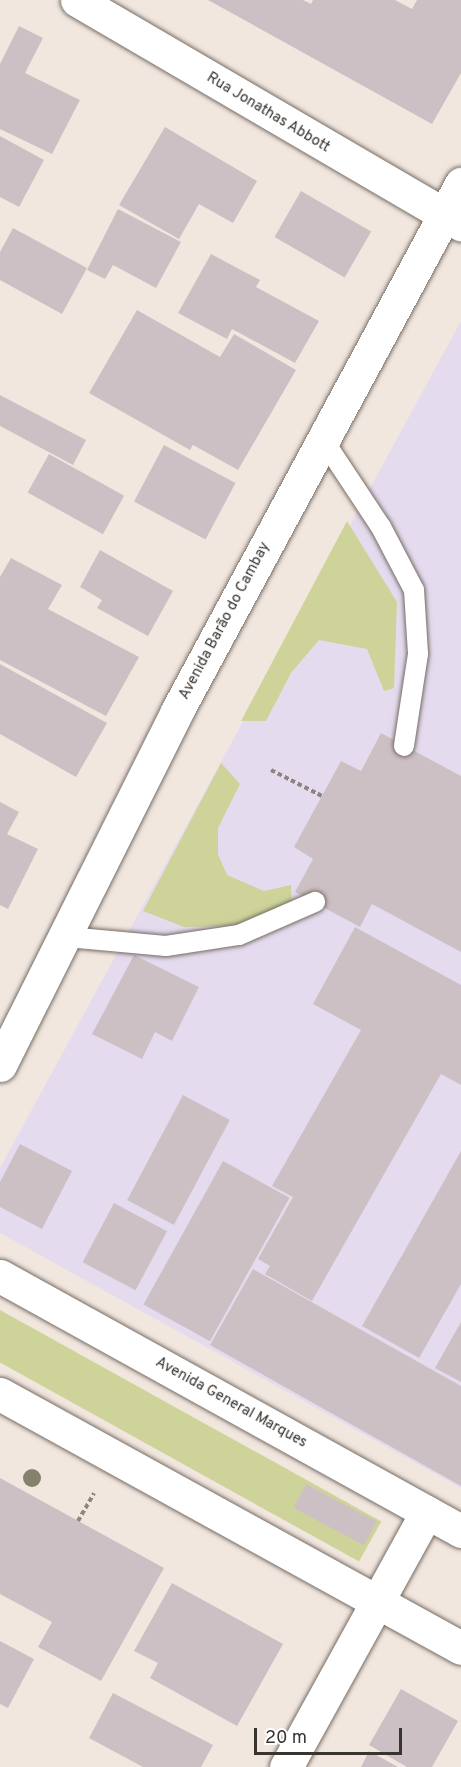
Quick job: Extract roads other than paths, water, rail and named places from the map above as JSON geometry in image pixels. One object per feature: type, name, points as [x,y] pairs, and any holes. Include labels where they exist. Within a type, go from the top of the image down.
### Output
[{"type":"street","name":"Rua Jonathas Abbott","points":[[77,0],[453,219]]},
{"type":"street","name":"Avenida Barão do Cambay","points":[[0,1065],[67,937],[177,711],[322,438],[453,219],[461,184]]},
{"type":"street","name":"Avenida General Marques","points":[[0,1276],[461,1531]]},
{"type":"street","points":[[0,1394],[461,1648]]},
{"type":"street","points":[[286,1767],[427,1512]]},
{"type":"lane","points":[[322,438],[381,527],[414,590],[418,654],[404,746]]},
{"type":"lane","points":[[67,937],[166,946],[239,935],[315,902]]}]
